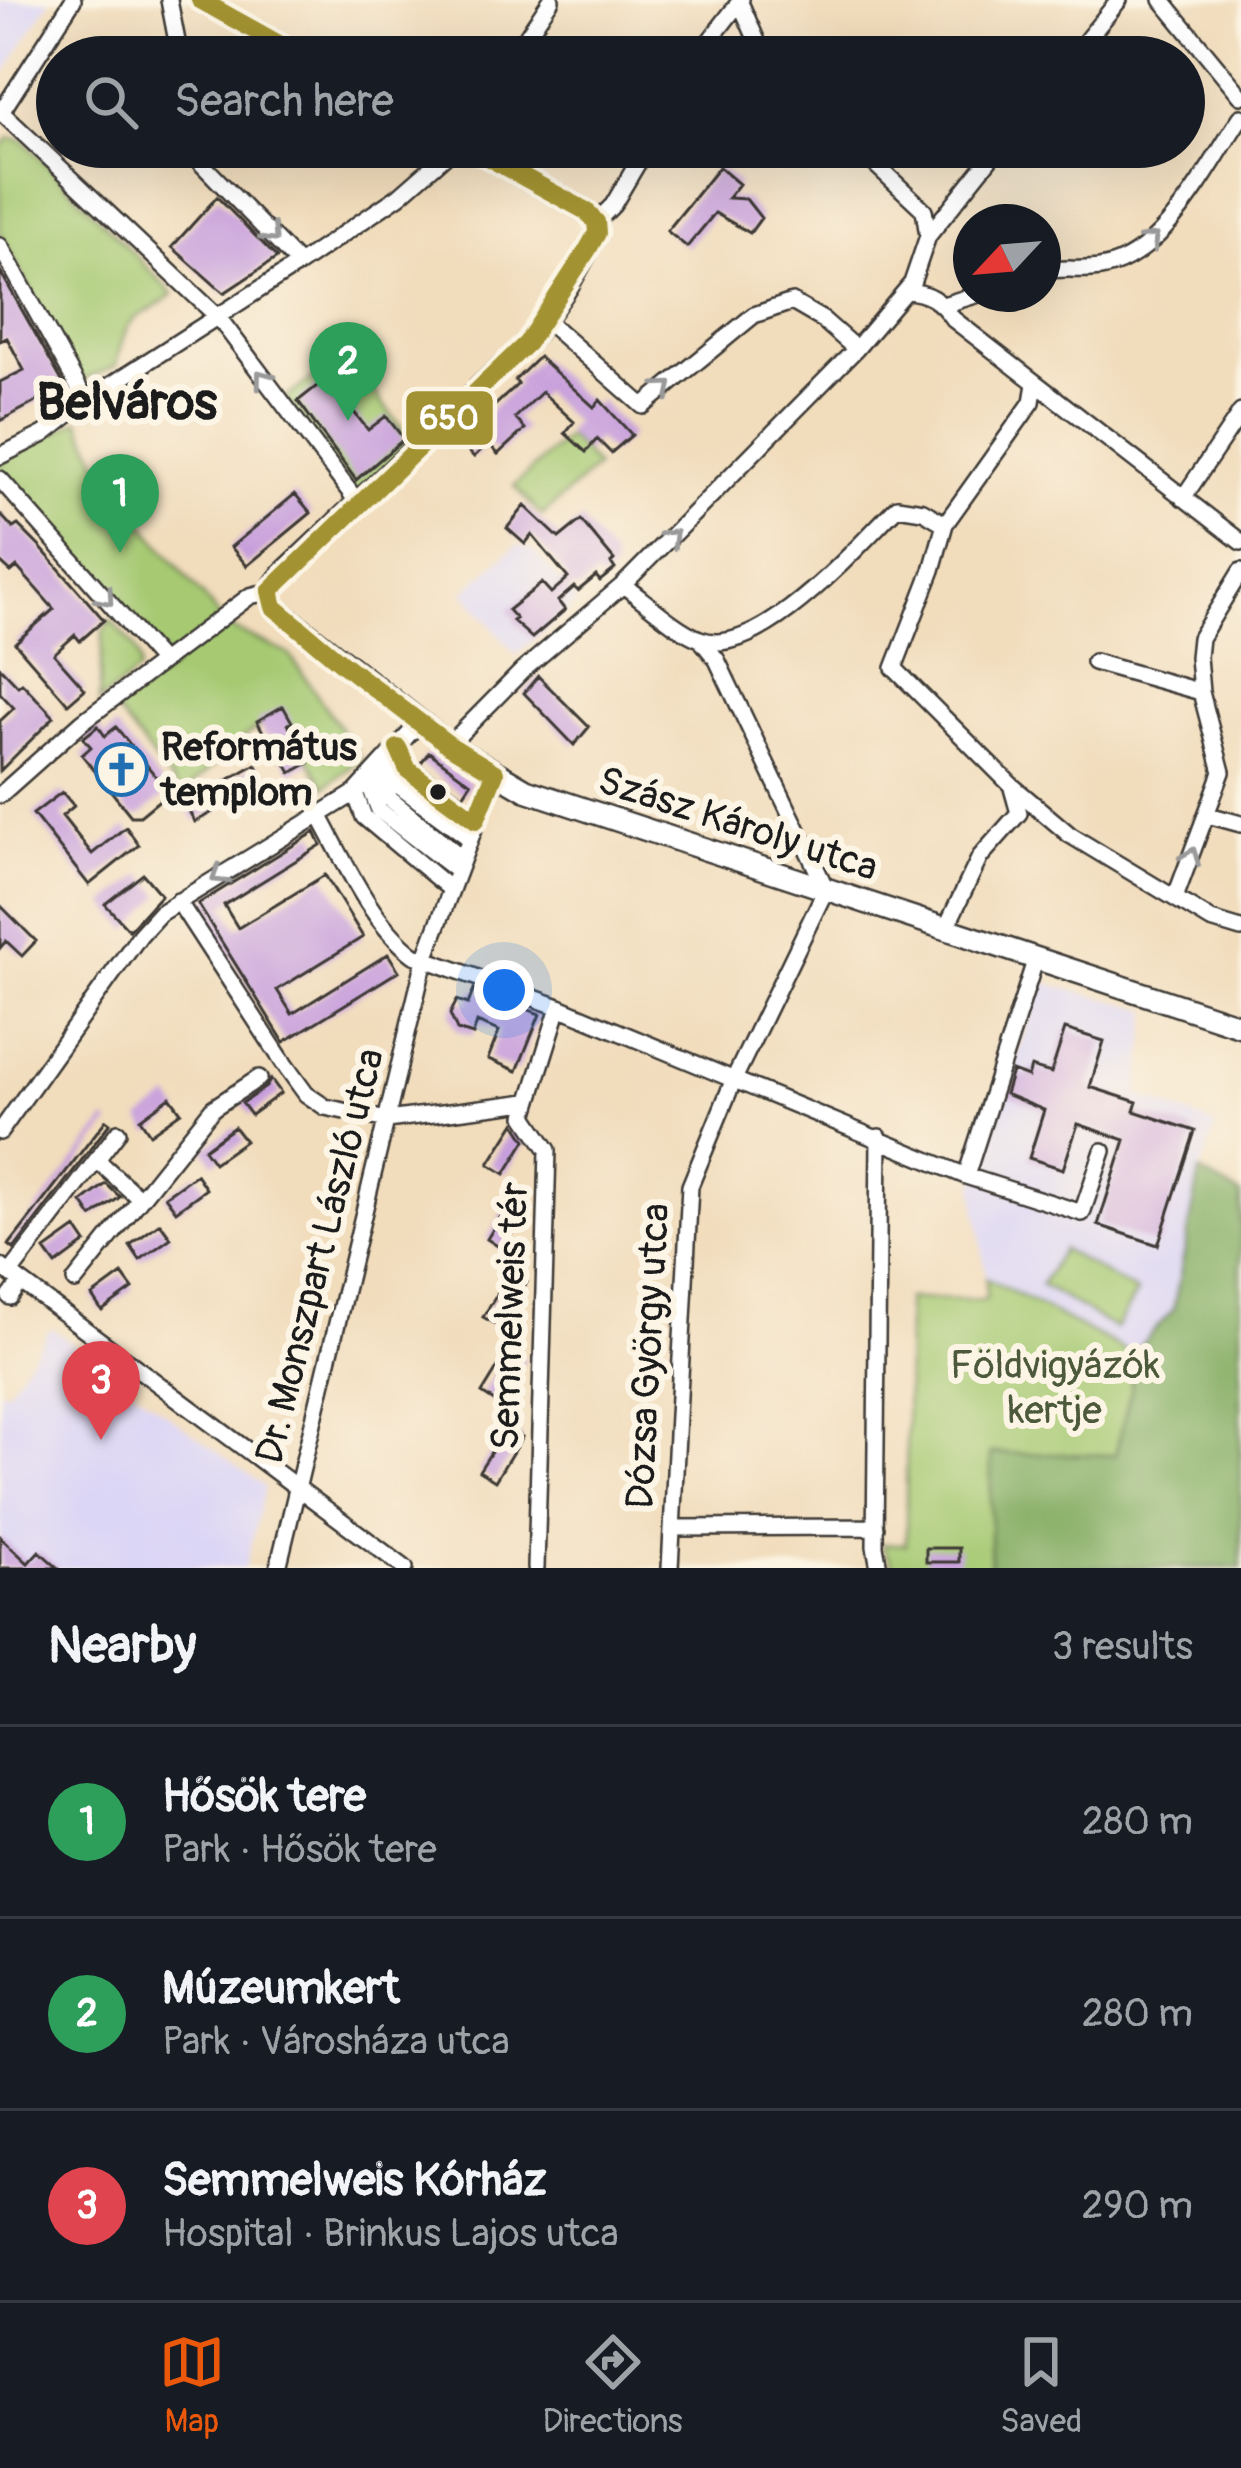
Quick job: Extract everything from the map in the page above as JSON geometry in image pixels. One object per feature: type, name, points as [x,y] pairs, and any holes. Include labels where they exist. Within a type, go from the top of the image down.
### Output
[{"type":"main road","points":[[200,0],[264,36]]},
{"type":"main road","points":[[270,591],[472,399],[544,320],[594,240],[596,222],[586,211],[507,168]]},
{"type":"main road","name":"Szász Károly utca","points":[[270,591],[274,607],[449,745],[557,803],[1241,1026]]},
{"type":"street","points":[[51,36],[74,0]]},
{"type":"street","points":[[169,0],[176,36]]},
{"type":"street","points":[[527,36],[550,0]]},
{"type":"street","points":[[713,36],[740,0]]},
{"type":"street","points":[[740,0],[755,36]]},
{"type":"street","points":[[1090,36],[1119,0]]},
{"type":"street","points":[[1162,0],[1192,36]]},
{"type":"street","points":[[1205,52],[1241,96]]},
{"type":"street","points":[[36,59],[1,113],[36,146]]},
{"type":"street","points":[[1061,268],[1102,268],[1138,254],[1187,200],[1241,117]]},
{"type":"street","points":[[60,168],[218,317],[359,504]]},
{"type":"street","points":[[206,168],[298,264]]},
{"type":"street","points":[[0,456],[44,434],[86,401],[399,196],[431,168]]},
{"type":"street","points":[[596,222],[614,205],[634,168]]},
{"type":"street","points":[[879,168],[924,210],[928,236]]},
{"type":"street","points":[[449,745],[522,671],[623,585],[856,349],[909,287],[928,236],[982,168]]},
{"type":"street","points":[[0,246],[86,401]]},
{"type":"street","points":[[909,287],[944,305],[953,319],[1241,542]]},
{"type":"street","points":[[544,320],[643,406],[754,315],[791,302],[824,320],[856,349]]},
{"type":"street","points":[[944,305],[953,302]]},
{"type":"street","points":[[1035,384],[1032,402],[945,524],[894,668],[1011,785],[1070,835],[1210,920],[1241,929]]},
{"type":"street","points":[[1183,498],[1241,412]]},
{"type":"street","points":[[0,479],[162,662]]},
{"type":"street","points":[[701,640],[726,641],[766,626],[799,604],[897,507],[923,511],[945,524]]},
{"type":"street","points":[[1175,898],[1222,772],[1201,692],[1200,638],[1241,571]]},
{"type":"street","points":[[623,585],[701,640],[717,660],[826,890]]},
{"type":"street","points":[[0,795],[82,722],[250,596],[270,591]]},
{"type":"street","points":[[1094,662],[1201,692]]},
{"type":"street","points":[[0,1132],[160,913],[377,771],[420,722]]},
{"type":"street","points":[[377,771],[408,770],[476,820]]},
{"type":"street","points":[[377,771],[469,838]]},
{"type":"street","points":[[377,771],[380,810],[458,864]]},
{"type":"street","points":[[377,771],[364,817],[449,887]]},
{"type":"street","name":"Dr. Monszpart László utca","points":[[278,1568],[424,959],[495,773]]},
{"type":"street","points":[[946,928],[980,857],[1018,813],[1011,785]]},
{"type":"street","points":[[318,813],[356,883],[386,925],[402,946],[424,959],[560,1007],[966,1176],[1082,1214],[1103,1151]]},
{"type":"street","points":[[1208,815],[1241,824]]},
{"type":"street","name":"Dózsa György utca","points":[[670,1568],[690,1186],[734,1079],[826,890]]},
{"type":"street","points":[[178,901],[306,1094],[325,1107],[387,1120],[527,1102],[560,1007]]},
{"type":"street","points":[[966,1176],[1036,958]]},
{"type":"street","points":[[75,1281],[213,1108],[259,1078]]},
{"type":"street","name":"Semmelweis tér","points":[[527,1102],[525,1116],[548,1150],[536,1568]]},
{"type":"street","points":[[10,1298],[10,1274],[118,1132]]},
{"type":"street","points":[[879,1137],[875,1527],[879,1568]]},
{"type":"street","points":[[97,1160],[140,1198]]},
{"type":"street","points":[[10,1274],[405,1568]]},
{"type":"street","points":[[672,1528],[875,1527]]},
{"type":"shaded area","points":[[0,0],[50,0],[0,81]]},
{"type":"shaded area","points":[[517,545],[532,549],[577,602],[516,655],[464,592]]},
{"type":"shaded area","points":[[1042,982],[1149,1010],[1138,1095],[1216,1126],[1200,1172],[1173,1310],[1132,1354],[986,1278],[974,1187]]},
{"type":"shaded area","points":[[51,1328],[265,1487],[245,1568],[0,1568],[0,1389],[6,1392]]},
{"type":"green space","points":[[9,138],[23,140],[36,153],[36,168],[50,168],[173,294],[129,325],[116,365],[80,382],[0,233],[0,148]]},
{"type":"green space","points":[[345,354],[413,443],[357,494],[284,399]]},
{"type":"green space","points":[[79,420],[107,480],[228,627],[289,654],[361,759],[325,787],[281,712],[247,735],[182,794],[115,710],[175,666],[0,472],[0,462]]},
{"type":"green space","points":[[568,436],[596,467],[542,516],[514,486]]},
{"type":"green space","points":[[111,620],[135,649],[139,671],[99,702],[103,631]]},
{"type":"green space","points":[[1200,1172],[1241,1195],[1241,1568],[990,1568],[991,1453],[1115,1455],[1131,1390],[1132,1354],[1173,1310]]},
{"type":"green space","points":[[1062,1249],[1137,1292],[1116,1329],[1041,1285]]},
{"type":"green space","name":"Földvigyázók kertje","points":[[986,1278],[1132,1354],[1131,1390],[1115,1456],[991,1453],[990,1568],[894,1568],[882,1544],[906,1544],[907,1299],[986,1300]]},
{"type":"building","points":[[718,168],[739,184],[728,198],[746,199],[761,218],[750,233],[715,213],[687,247],[667,231]]},
{"type":"building","points":[[217,197],[277,258],[224,293],[172,247]]},
{"type":"building","points":[[0,271],[63,383],[62,388],[0,421],[0,382],[24,370],[7,338],[0,341]]},
{"type":"building","points":[[539,357],[594,407],[600,400],[632,435],[611,453],[597,439],[586,452],[565,433],[574,422],[542,392],[515,418],[525,429],[498,454],[488,443],[474,457],[455,437],[518,384],[515,380]]},
{"type":"building","points":[[327,378],[368,430],[386,416],[404,439],[356,480],[298,401]]},
{"type":"building","points":[[295,494],[311,513],[247,566],[231,547]]},
{"type":"building","points":[[525,506],[559,538],[581,520],[614,560],[615,569],[600,581],[596,576],[578,591],[574,587],[558,601],[565,610],[532,638],[508,610],[542,583],[551,593],[568,578],[532,535],[525,544],[507,528]]},
{"type":"building","points":[[0,514],[40,547],[104,620],[80,641],[75,635],[54,654],[85,689],[68,704],[15,643],[54,609],[17,567],[11,572],[0,562]]},
{"type":"building","points":[[0,667],[54,717],[0,771],[0,721],[14,708],[0,693]]},
{"type":"building","points":[[538,676],[589,727],[574,745],[524,693]]},
{"type":"building","points":[[283,706],[309,763],[291,773],[257,721]]},
{"type":"building","name":"Református templom","points":[[98,726],[105,736],[116,727],[162,784],[162,798],[140,816],[131,816],[82,755],[91,747],[83,738]]},
{"type":"building","points":[[429,752],[471,783],[463,795],[420,764]]},
{"type":"building","points":[[256,764],[266,782],[195,822],[185,804]]},
{"type":"building","points":[[62,792],[74,806],[62,816],[92,854],[126,827],[139,845],[89,885],[33,814]]},
{"type":"building","points":[[315,832],[321,845],[224,905],[238,928],[325,875],[363,937],[277,990],[292,1014],[388,954],[399,971],[284,1042],[198,904]]},
{"type":"building","points":[[143,874],[161,895],[129,930],[105,904]]},
{"type":"building","points":[[0,905],[36,941],[22,956],[6,941],[0,948]]},
{"type":"building","points":[[474,989],[540,1014],[517,1071],[488,1059],[499,1031],[477,1022],[473,1035],[457,1030],[450,1014],[457,1000],[468,1004]]},
{"type":"building","points":[[1065,1029],[1104,1041],[1090,1087],[1137,1102],[1134,1111],[1195,1131],[1158,1245],[1098,1225],[1125,1140],[1078,1124],[1063,1169],[1029,1158],[1044,1110],[1005,1094],[1012,1071],[1028,1077],[1031,1067],[1051,1073]]},
{"type":"building","points":[[271,1079],[281,1093],[251,1115],[242,1103]]},
{"type":"building","points":[[170,1097],[181,1112],[150,1134],[140,1119]]},
{"type":"building","points":[[106,1120],[110,1123],[14,1249],[9,1245]]},
{"type":"building","points":[[515,1123],[526,1140],[505,1174],[489,1164]]},
{"type":"building","points":[[234,1127],[245,1141],[214,1163],[204,1149]]},
{"type":"building","points":[[196,1174],[206,1189],[176,1211],[165,1196]]},
{"type":"building","points":[[106,1184],[120,1197],[92,1217],[82,1202]]},
{"type":"building","points":[[514,1195],[530,1205],[502,1249],[487,1239]]},
{"type":"building","points":[[160,1223],[171,1238],[140,1260],[130,1245]]},
{"type":"building","points":[[76,1228],[86,1243],[56,1265],[45,1250]]},
{"type":"building","points":[[511,1272],[527,1282],[499,1326],[483,1317]]},
{"type":"building","points":[[122,1274],[133,1289],[102,1311],[92,1296]]},
{"type":"building","points":[[509,1349],[525,1359],[497,1403],[482,1393]]},
{"type":"building","points":[[507,1427],[522,1437],[495,1481],[479,1471]]},
{"type":"building","points":[[0,1537],[28,1563],[39,1551],[58,1568],[0,1568]]},
{"type":"building","points":[[926,1548],[959,1548],[959,1562],[926,1562]]},
{"type":"transit line","name":"650","points":[[200,0],[264,36]]},
{"type":"transit line","name":"650","points":[[507,168],[586,211],[596,222]]},
{"type":"transit line","name":"650","points":[[270,591],[527,343],[588,249],[597,233],[596,222]]},
{"type":"transit line","name":"650","points":[[270,591],[274,607],[344,665],[449,745],[495,773],[476,820],[408,770],[398,748]]},
{"type":"place","name":"Múzeumkert","points":[[348,421]]},
{"type":"place","name":"Hősök tere","points":[[120,553]]},
{"type":"place","name":"Református templom","points":[[122,769]]},
{"type":"place","name":"Semmelweis Kórház","points":[[101,1440]]},
{"type":"district","name":"Belváros","points":[[127,403]]}]
